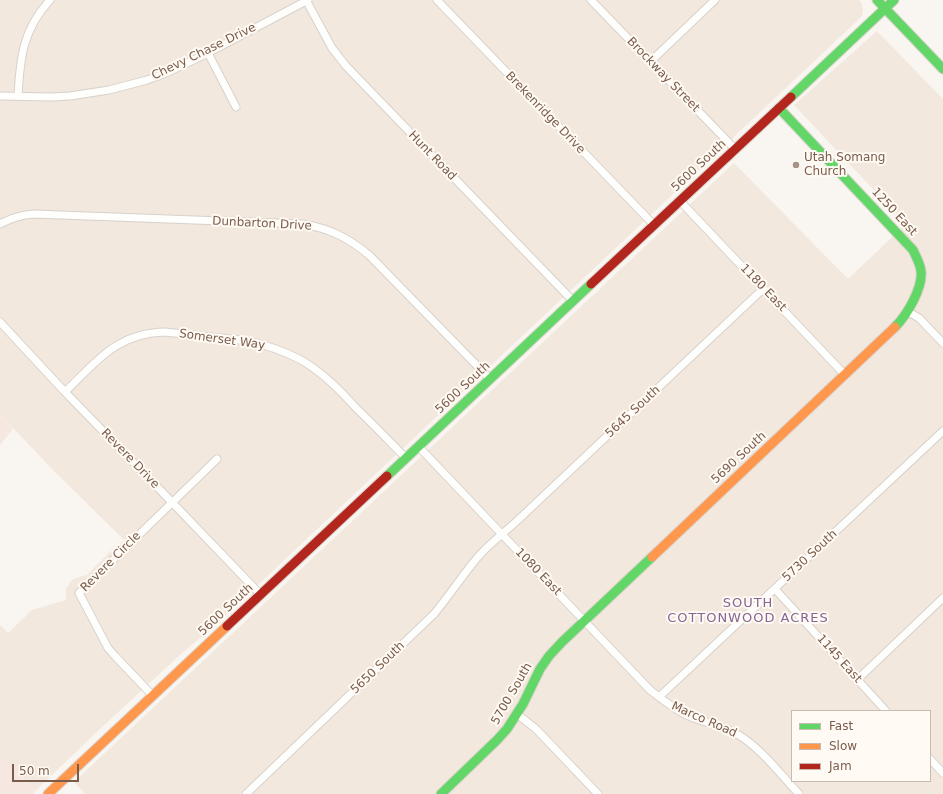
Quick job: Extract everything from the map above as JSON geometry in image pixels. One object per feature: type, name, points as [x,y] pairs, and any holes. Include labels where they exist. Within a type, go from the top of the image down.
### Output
[{"type":"main road","points":[[877,0],[943,69]]},
{"type":"main road","name":"5600 South","points":[[48,794],[894,0]]},
{"type":"main road","name":"1250 East","points":[[779,108],[913,250],[919,260],[921,282],[918,292],[907,311]]},
{"type":"main road","name":"5690 South","points":[[584,620],[897,326],[907,311]]},
{"type":"main road","name":"5700 South","points":[[441,794],[507,729],[517,714],[540,669],[549,656],[584,620]]},
{"type":"street","points":[[18,96],[20,61],[25,42],[35,21],[50,0]]},
{"type":"street","name":"Chevy Chase Drive","points":[[0,96],[70,96],[109,90],[141,82],[166,73],[208,53],[307,0]]},
{"type":"street","name":"Hunt Road","points":[[307,0],[332,48],[346,66],[573,301]]},
{"type":"street","name":"Brekenridge Drive","points":[[437,0],[654,225]]},
{"type":"street","name":"Brockway Street","points":[[591,0],[735,149]]},
{"type":"street","points":[[650,62],[715,0]]},
{"type":"street","points":[[208,53],[236,107]]},
{"type":"street","name":"1180 East","points":[[680,201],[845,374]]},
{"type":"street","name":"Dunbarton Drive","points":[[0,224],[20,216],[34,214],[302,224],[327,229],[350,240],[370,256],[490,379]]},
{"type":"street","name":"5645 South","points":[[502,534],[764,288]]},
{"type":"street","points":[[907,311],[919,318],[943,343]]},
{"type":"street","name":"Revere Drive","points":[[0,322],[65,392],[260,594]]},
{"type":"street","name":"Somerset Way","points":[[65,392],[109,350],[123,342],[139,336],[165,332],[249,341],[284,352],[305,362],[324,376],[334,384],[406,458]]},
{"type":"street","name":"5730 South","points":[[659,697],[943,431]]},
{"type":"street","name":"1080 East","points":[[418,446],[650,690],[659,697]]},
{"type":"street","name":"Revere Circle","points":[[153,696],[108,648],[79,593],[217,460]]},
{"type":"street","name":"5650 South","points":[[246,794],[434,614],[478,556],[502,534]]},
{"type":"street","name":"1145 East","points":[[775,588],[885,710]]},
{"type":"street","points":[[858,680],[943,598]]},
{"type":"street","name":"Marco Road","points":[[659,697],[674,708],[691,717],[723,727],[749,742],[799,794]]},
{"type":"street","points":[[517,714],[536,729],[598,794]]},
{"type":"street","points":[[931,760],[943,773]]},
{"type":"shaded area","points":[[0,0],[859,0],[862,4],[863,11],[862,16],[858,20],[211,629],[182,653],[35,791],[0,755],[0,625],[8,633],[32,610],[66,600],[66,589],[71,581],[87,575],[115,547],[125,541],[51,468],[0,414]]},
{"type":"shaded area","points":[[877,31],[943,99],[943,794],[85,794],[74,782],[734,163],[848,279],[906,224],[794,105]]},
{"type":"shaded area","points":[[0,414],[13,429],[0,445]]},
{"type":"shaded area","points":[[0,755],[35,791],[32,794],[0,794]]},
{"type":"traffic: fast","points":[[877,0],[943,69]]},
{"type":"traffic: fast","points":[[791,97],[894,0]]},
{"type":"traffic: fast","points":[[779,108],[913,250],[919,263],[921,278],[913,301],[900,322],[895,327]]},
{"type":"traffic: fast","points":[[387,476],[591,284]]},
{"type":"traffic: fast","points":[[441,794],[507,729],[523,704],[540,669],[549,656],[652,557]]},
{"type":"traffic: slow","points":[[652,557],[895,327]]},
{"type":"traffic: slow","points":[[48,794],[227,626]]},
{"type":"traffic: jam","points":[[591,284],[791,97]]},
{"type":"traffic: jam","points":[[227,626],[387,476]]},
{"type":"place","name":"Utah Somang Church","points":[[796,165]]},
{"type":"district","name":"SOUTH COTTONWOOD ACRES","points":[[748,612]]}]
